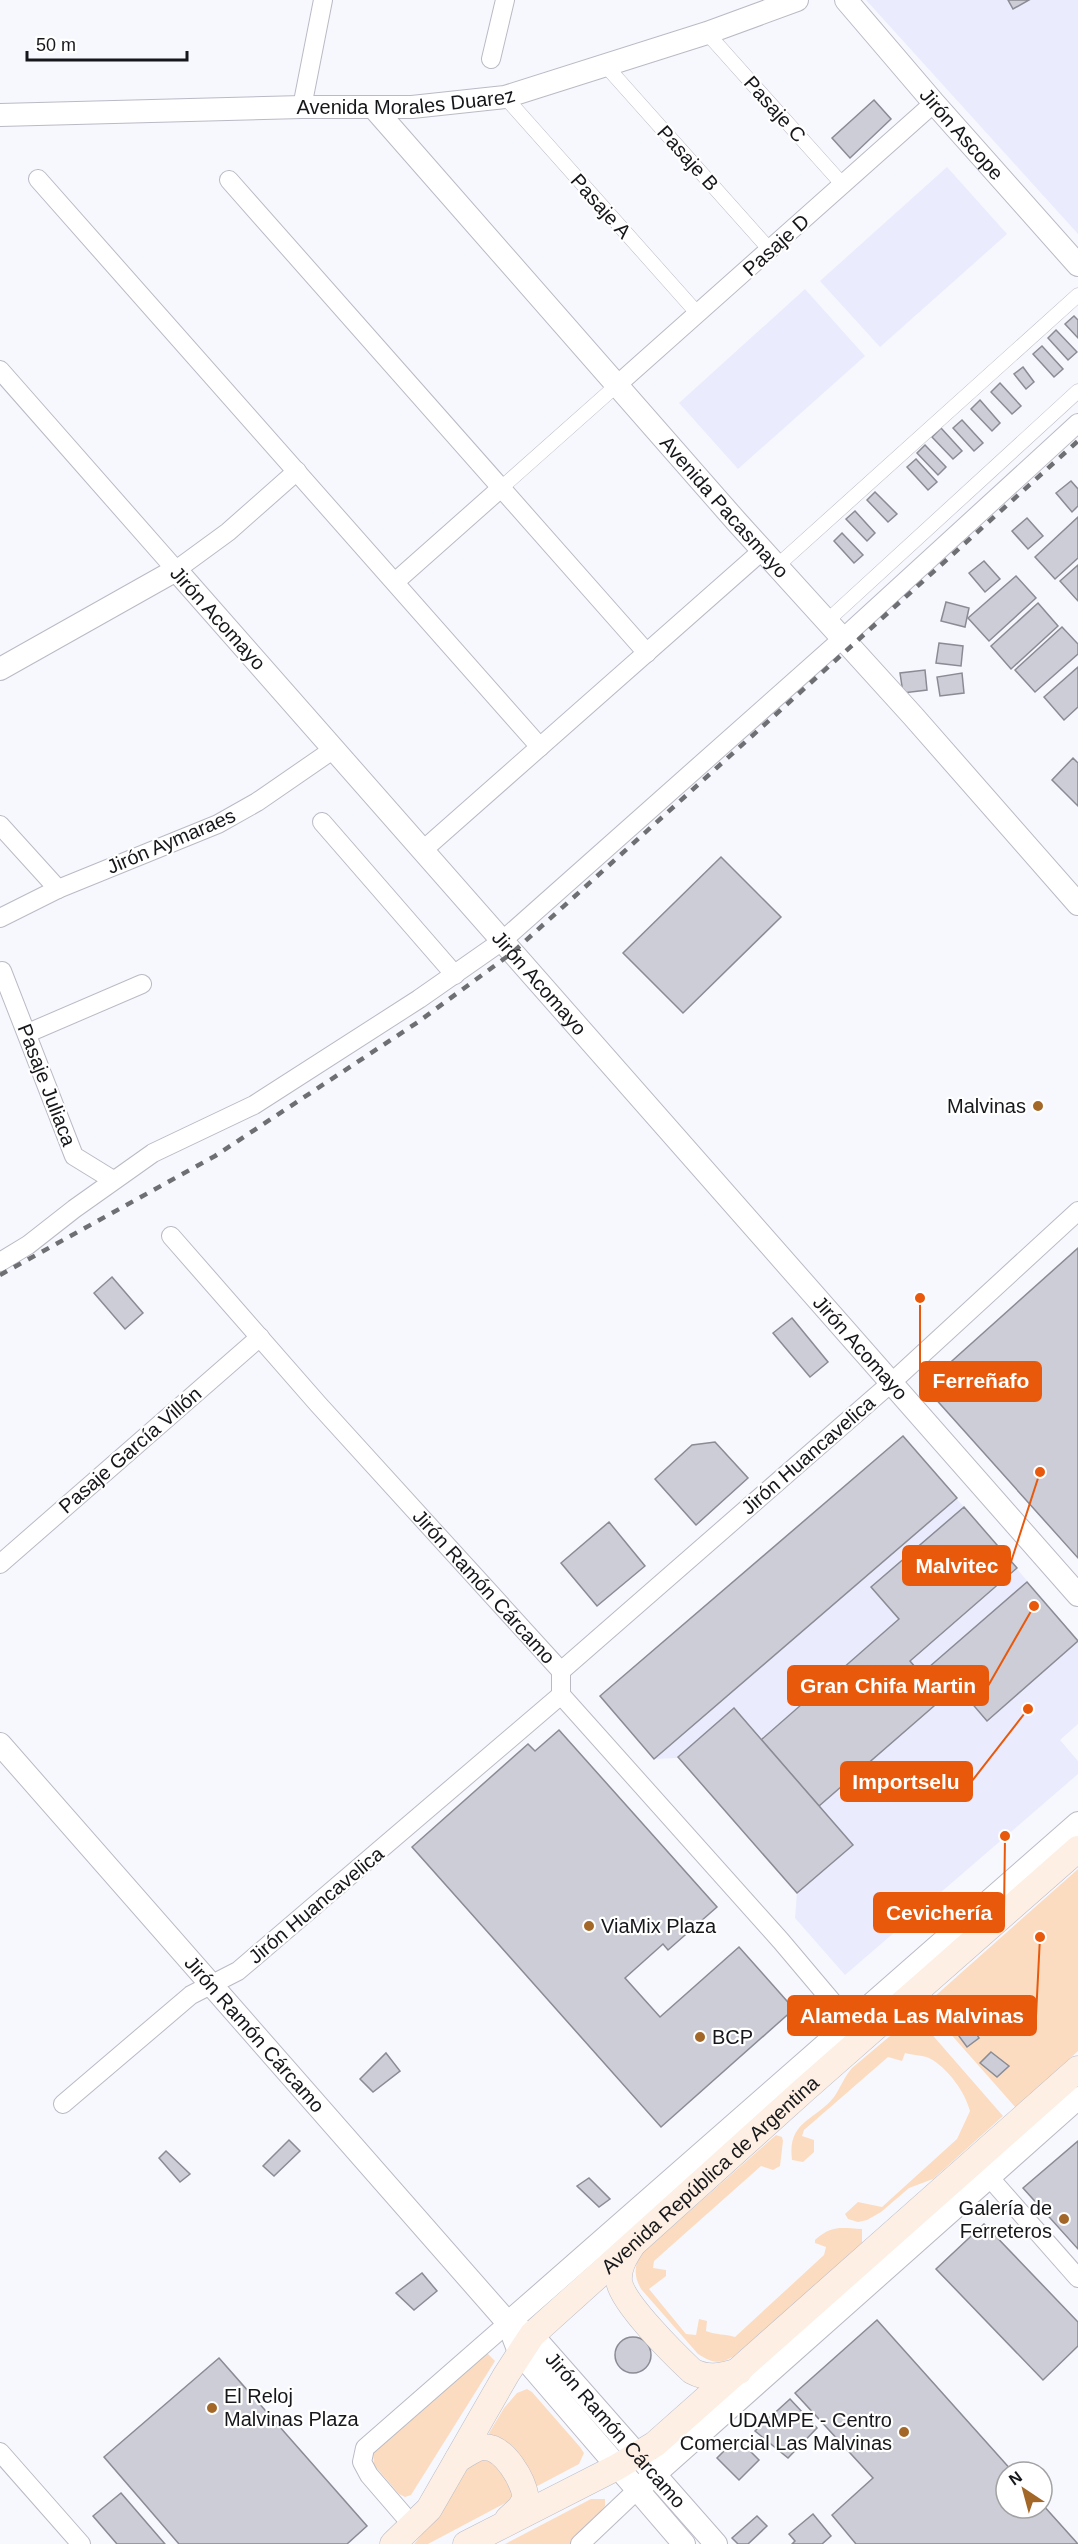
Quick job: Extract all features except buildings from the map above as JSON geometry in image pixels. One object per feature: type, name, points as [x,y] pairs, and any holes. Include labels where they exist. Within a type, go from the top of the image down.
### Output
[{"type":"main road","name":"Avenida República de Argentina","points":[[393,2544],[429,2509],[526,2344],[632,2244],[1078,1849]]},
{"type":"main road","points":[[466,2544],[504,2524],[636,2466],[654,2444],[739,2371],[982,2169],[1078,2069]]},
{"type":"main road","points":[[632,2244],[620,2268],[619,2282],[630,2303],[692,2371],[714,2378],[739,2371]]},
{"type":"main road","points":[[458,2459],[484,2447],[494,2449],[519,2478],[526,2498],[520,2508],[504,2524]]},
{"type":"street","points":[[302,106],[323,0]]},
{"type":"street","points":[[491,59],[505,0]]},
{"type":"street","name":"Avenida Morales Duarez","points":[[0,115],[302,106],[374,108],[452,104],[505,97],[707,33],[797,0]]},
{"type":"street","name":"Jirón Ascope","points":[[846,0],[1078,266]]},
{"type":"street","name":"Pasaje C","points":[[707,33],[843,185]]},
{"type":"street","name":"Pasaje B","points":[[606,66],[770,250]]},
{"type":"street","name":"Pasaje A","points":[[505,97],[698,314]]},
{"type":"street","name":"Pasaje D","points":[[617,385],[934,103]]},
{"type":"street","name":"Avenida Pacasmayo","points":[[374,108],[1078,904]]},
{"type":"street","points":[[38,178],[540,747]]},
{"type":"street","points":[[229,180],[647,653]]},
{"type":"street","points":[[422,851],[647,653],[770,558],[1078,295]]},
{"type":"street","name":"Jirón Acomayo","points":[[0,370],[1078,1595]]},
{"type":"street","points":[[395,582],[617,385]]},
{"type":"street","points":[[826,621],[1078,391]]},
{"type":"street","points":[[0,1262],[28,1245],[113,1180],[153,1153],[254,1106],[455,975],[502,941],[842,639],[1078,423]]},
{"type":"street","points":[[0,669],[176,570],[228,532],[297,471]]},
{"type":"street","name":"Jirón Aymaraes","points":[[0,918],[58,889],[218,824],[257,802],[334,749]]},
{"type":"street","points":[[322,822],[455,975]]},
{"type":"street","points":[[0,825],[58,889]]},
{"type":"street","name":"Pasaje Juliaca","points":[[2,971],[74,1156],[113,1180]]},
{"type":"street","points":[[28,1034],[142,984]]},
{"type":"street","name":"Jirón Huancavelica","points":[[561,1671],[891,1383],[1078,1211]]},
{"type":"street","name":"Jirón Ramón Cárcamo","points":[[171,1236],[561,1671],[561,1695]]},
{"type":"street","name":"Pasaje García Villón","points":[[0,1564],[260,1337]]},
{"type":"street","points":[[561,1695],[781,1941],[851,2024]]},
{"type":"street","name":"Jirón Huancavelica","points":[[63,2104],[191,1995],[238,1971],[561,1695]]},
{"type":"street","name":"Jirón Ramón Cárcamo","points":[[0,1744],[526,2344],[636,2466],[716,2544]]},
{"type":"street","name":"Avenida República de Argentina","points":[[508,2323],[1078,1823]]},
{"type":"street","points":[[580,2544],[637,2490],[636,2466],[982,2169],[1078,2098]]},
{"type":"street","points":[[982,2169],[1078,2278]]},
{"type":"street","points":[[413,2526],[369,2475],[362,2462],[365,2448],[508,2323]]},
{"type":"street","points":[[0,2452],[81,2544]]},
{"type":"street","name":"Jirón Ramón Cárcamo","points":[[636,2466],[637,2490],[684,2544]]},
{"type":"shaded area","points":[[866,0],[1078,0],[1078,234]]},
{"type":"shaded area","points":[[947,167],[1007,234],[880,347],[820,281]]},
{"type":"shaded area","points":[[805,289],[865,356],[738,469],[679,403]]},
{"type":"shaded area","points":[[903,1436],[1078,1640],[1078,1724],[1060,1740],[1078,1761],[1078,1774],[845,1975],[795,1918],[797,1893],[678,1758],[654,1759],[600,1696]]},
{"type":"shaded area","points":[[1078,1869],[1078,2051],[1016,2108],[925,2005]]},
{"type":"shaded area","points":[[915,2015],[1003,2116],[933,2179],[909,2188],[881,2212],[867,2220],[858,2222],[848,2219],[845,2214],[858,2202],[882,2207],[957,2139],[970,2111],[955,2081],[936,2062],[926,2057],[905,2053],[902,2061],[888,2057],[804,2130],[802,2136],[814,2140],[814,2152],[803,2162],[792,2160],[792,2147],[798,2129],[827,2105],[852,2068]]},
{"type":"shaded area","points":[[776,2135],[782,2137],[783,2141],[780,2166],[773,2170],[761,2166],[654,2261],[653,2268],[666,2270],[666,2276],[649,2289],[686,2334],[696,2335],[699,2319],[707,2321],[706,2331],[735,2337],[824,2255],[826,2247],[815,2243],[821,2235],[837,2228],[862,2229],[862,2244],[734,2356],[720,2362],[712,2361],[698,2354],[641,2289],[636,2276],[637,2264],[640,2255]]},
{"type":"shaded area","points":[[485,2351],[495,2361],[411,2495],[405,2497],[399,2494],[374,2465],[373,2452]]},
{"type":"shaded area","points":[[527,2389],[580,2447],[584,2453],[579,2464],[428,2544],[414,2544],[446,2505],[504,2408],[517,2393]]},
{"type":"shaded area","points":[[591,2499],[605,2499],[605,2506],[574,2544],[505,2544]]},
{"type":"railway","points":[[0,1275],[215,1156],[418,1022],[512,953],[1078,441]]},
{"type":"place","name":"Malvinas","points":[[1038,1106]]},
{"type":"place","name":"Ferreñafo","points":[[920,1298]]},
{"type":"place","name":"Malvitec","points":[[1040,1472]]},
{"type":"place","name":"Gran Chifa Martin","points":[[1034,1606]]},
{"type":"place","name":"Importselu","points":[[1028,1709]]},
{"type":"place","name":"Cevichería","points":[[1005,1836]]},
{"type":"place","name":"ViaMix Plaza","points":[[589,1926]]},
{"type":"place","name":"Alameda Las Malvinas","points":[[1040,1937]]},
{"type":"place","name":"BCP","points":[[700,2037]]},
{"type":"place","name":"Galería de Ferreteros","points":[[1064,2219]]},
{"type":"place","name":"El Reloj Malvinas Plaza","points":[[212,2408]]},
{"type":"place","name":"UDAMPE - Centro Comercial Las Malvinas","points":[[904,2432]]}]
